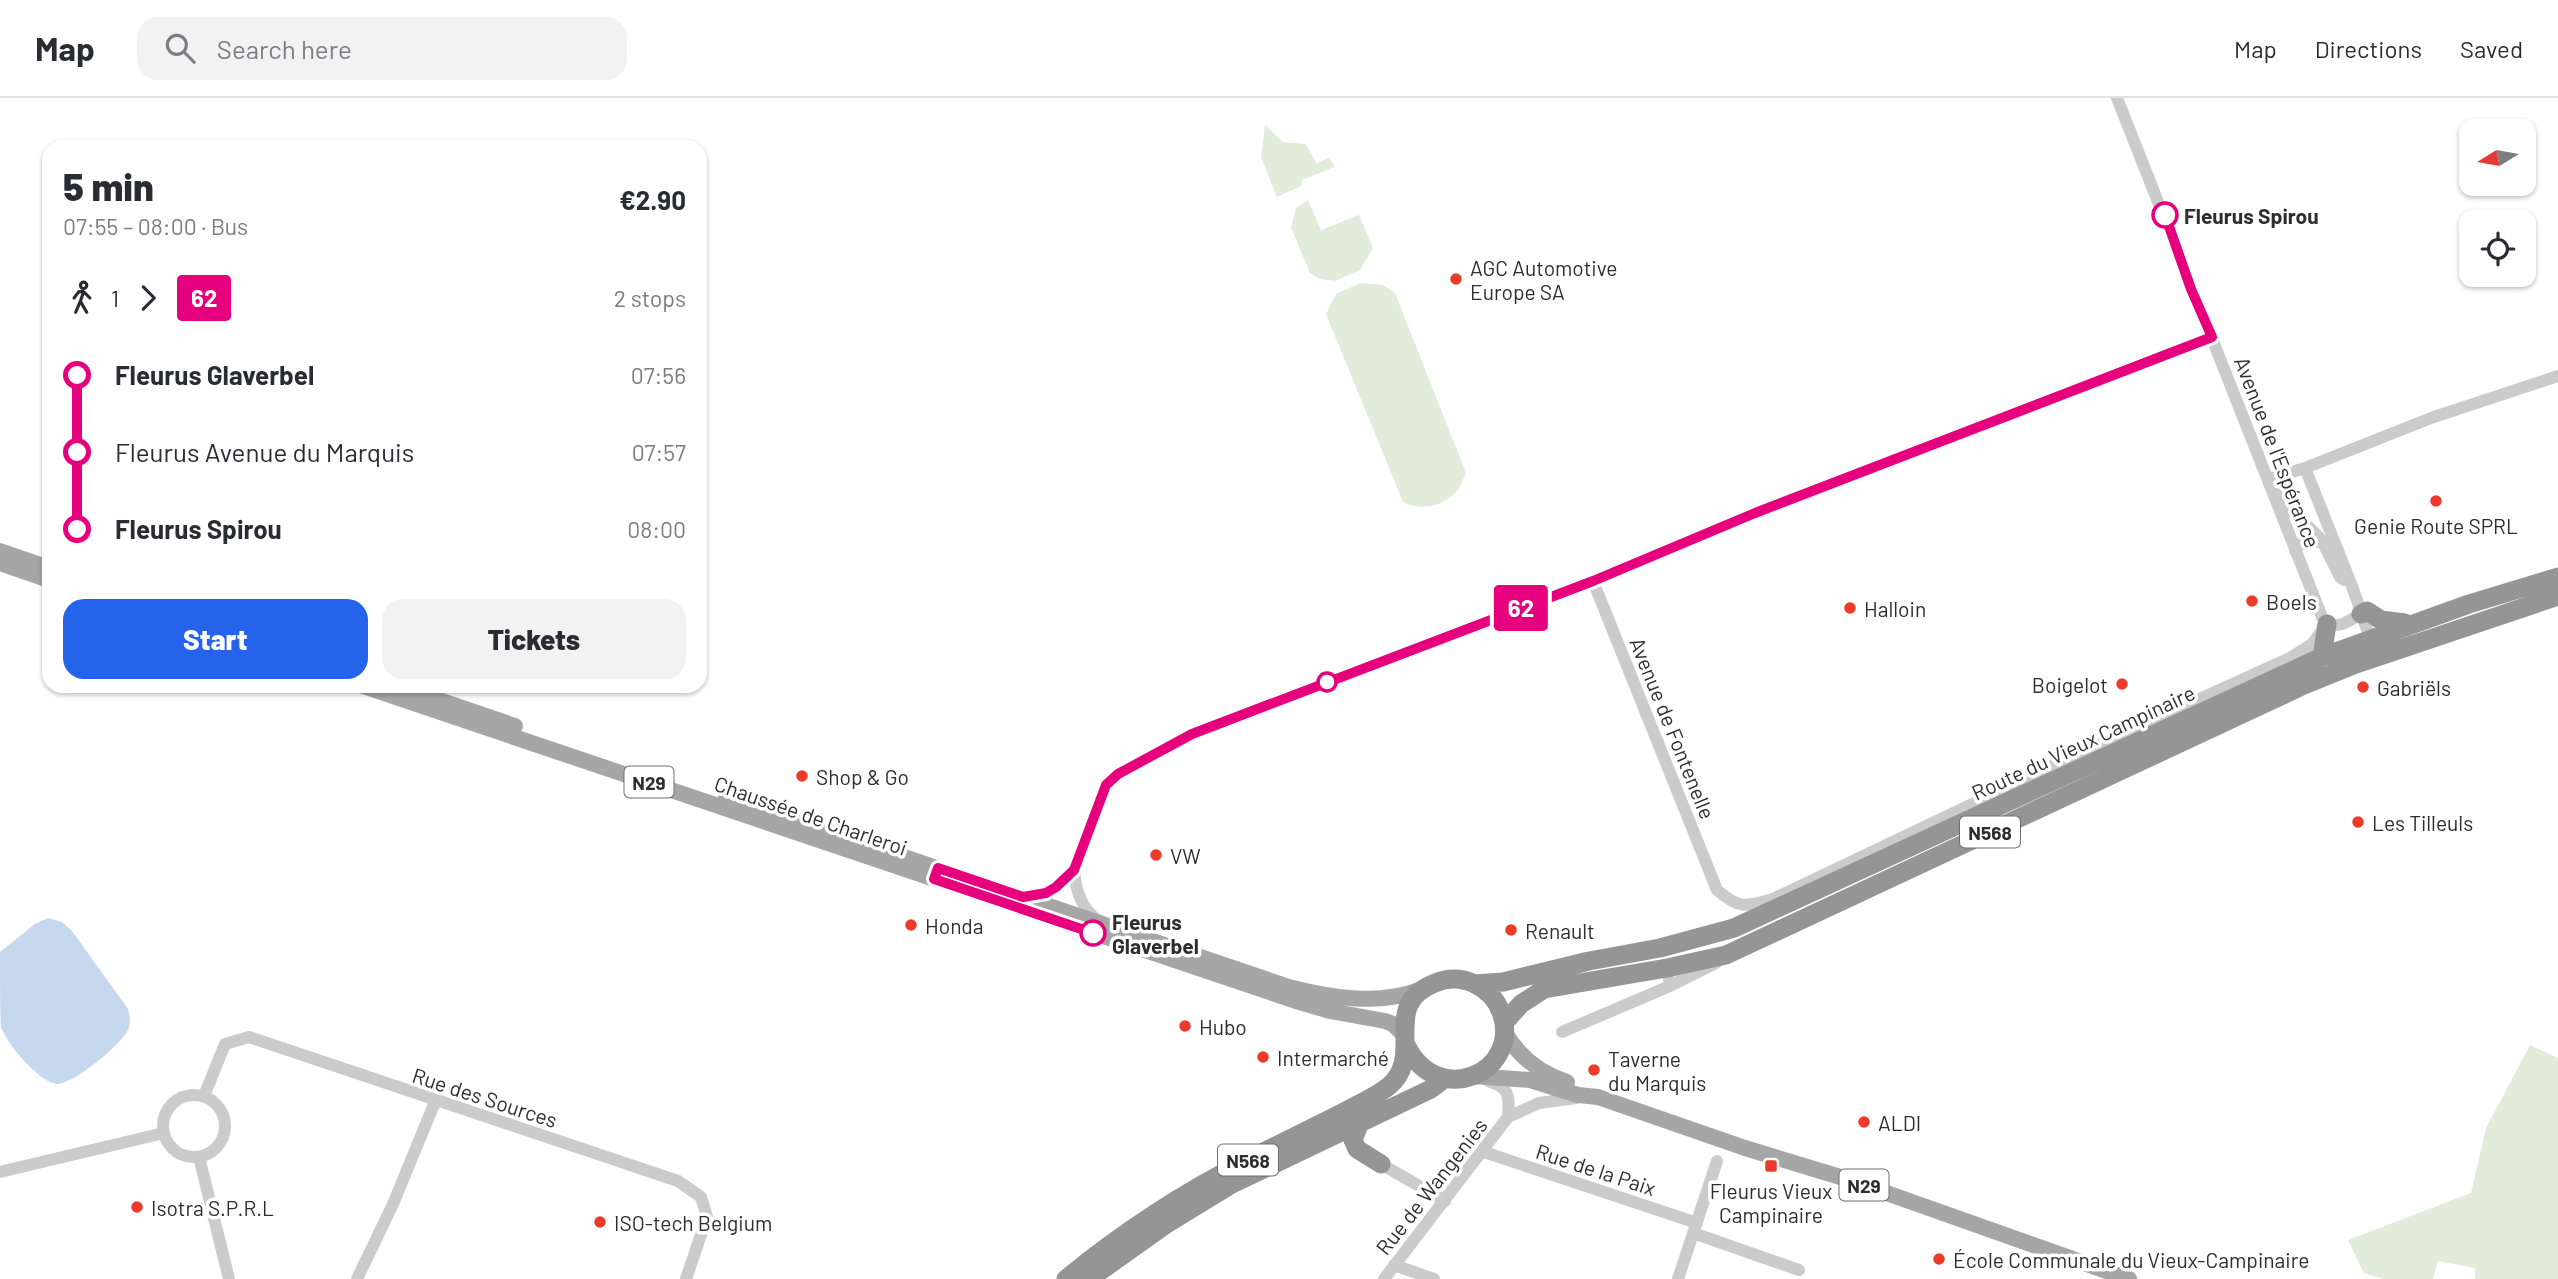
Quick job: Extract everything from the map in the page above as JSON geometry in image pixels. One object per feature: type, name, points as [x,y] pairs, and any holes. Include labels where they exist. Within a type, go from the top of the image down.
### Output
[{"type":"highway","name":"Route du Vieux Campinaire","points":[[1504,1027],[1521,1004],[1544,989],[1668,977],[1726,955],[2304,685],[2413,624],[2558,577]]},
{"type":"highway","name":"Route du Vieux Campinaire","points":[[1475,984],[1503,982],[1589,961],[1660,948],[1734,928],[2322,657],[2373,648],[2553,601]]},
{"type":"highway","points":[[2361,614],[2367,611],[2381,620],[2413,624]]},
{"type":"highway","points":[[2322,657],[2327,624]]},
{"type":"highway","points":[[1450,979],[1475,984],[1494,1000],[1504,1027],[1498,1054],[1482,1071],[1472,1076],[1458,1080],[1432,1075],[1412,1057],[1405,1040],[1406,1013],[1417,995],[1426,987],[1450,979]]},
{"type":"highway","name":"N568","points":[[1066,1279],[1158,1212],[1223,1172],[1329,1120],[1389,1086],[1402,1073],[1405,1040]]},
{"type":"highway","name":"N568","points":[[1089,1279],[1165,1225],[1233,1184],[1431,1089],[1444,1079]]},
{"type":"highway","points":[[1360,1122],[1353,1140],[1357,1149],[1381,1164]]},
{"type":"main road","points":[[0,551],[42,566]]},
{"type":"main road","points":[[0,563],[42,578]]},
{"type":"main road","name":"Chaussée de Charleroi","points":[[385,693],[838,840]]},
{"type":"main road","name":"Chaussée de Charleroi","points":[[418,693],[1318,1008],[1385,1021],[1393,1024],[1405,1040]]},
{"type":"main road","name":"Chaussée de Charleroi","points":[[936,874],[1023,897],[1275,983],[1321,995],[1394,997],[1426,987]]},
{"type":"main road","name":"N29","points":[[1504,1027],[1513,1046],[1526,1060],[1558,1079],[1598,1097],[1745,1148],[1847,1179],[2129,1279]]},
{"type":"main road","name":"N29","points":[[1472,1076],[1530,1080],[1578,1095],[1598,1097]]},
{"type":"street","name":"Avenue de l'Espérance","points":[[2117,98],[2295,551],[2327,624]]},
{"type":"street","points":[[1023,897],[1046,893],[1074,870],[1106,785],[1118,774],[1192,734],[1593,581],[1755,513],[2212,337]]},
{"type":"street","points":[[2352,586],[2340,577],[2322,541],[2311,526],[2281,501],[2268,479],[2305,468],[2431,418],[2558,376]]},
{"type":"street","points":[[2305,468],[2352,586],[2373,648]]},
{"type":"street","points":[[2295,551],[2300,544],[2322,541]]},
{"type":"street","name":"Avenue de Fontenelle","points":[[1593,581],[1717,890],[1733,903],[1749,906],[1773,899],[2050,767],[2290,658],[2312,644],[2327,624]]},
{"type":"street","points":[[2327,624],[2345,624],[2361,614]]},
{"type":"street","points":[[1074,870],[1079,897],[1094,918],[1105,925]]},
{"type":"street","name":"Route du Vieux Campinaire","points":[[1562,1032],[1668,977]]},
{"type":"street","name":"Rue des Sources","points":[[204,1096],[225,1044],[249,1037],[435,1102],[678,1181],[701,1197],[707,1217],[686,1279]]},
{"type":"street","points":[[1472,1076],[1501,1085],[1508,1095],[1508,1117],[1539,1103],[1576,1098],[1578,1095]]},
{"type":"street","points":[[195,1094],[204,1096],[214,1101],[220,1109],[225,1129],[217,1147],[199,1157],[181,1154],[173,1149],[164,1133],[165,1114],[177,1100],[195,1094]]},
{"type":"street","points":[[357,1279],[393,1204],[435,1102]]},
{"type":"street","name":"Rue de Wangenies","points":[[1384,1279],[1484,1152],[1508,1117]]},
{"type":"street","points":[[0,1172],[164,1133]]},
{"type":"street","name":"Rue de la Paix","points":[[1484,1152],[1695,1228],[1799,1270]]},
{"type":"street","points":[[199,1157],[229,1279]]},
{"type":"street","points":[[1678,1279],[1717,1161]]},
{"type":"street","points":[[1381,1164],[1446,1201]]},
{"type":"street","points":[[1394,1265],[1434,1279]]},
{"type":"green space","points":[[1265,125],[1283,142],[1306,144],[1317,164],[1329,157],[1335,167],[1302,180],[1301,186],[1277,197],[1261,157]]},
{"type":"green space","points":[[1308,200],[1321,230],[1359,215],[1373,248],[1360,270],[1335,281],[1320,279],[1310,273],[1291,228],[1296,208]]},
{"type":"green space","points":[[1361,283],[1383,285],[1395,293],[1466,473],[1457,491],[1443,502],[1423,507],[1403,502],[1326,314],[1336,294]]},
{"type":"green space","points":[[2530,1045],[2558,1058],[2558,1279],[2475,1279],[2475,1268],[2438,1261],[2433,1279],[2383,1279],[2364,1273],[2348,1240],[2471,1193],[2486,1128]]},
{"type":"water","points":[[48,918],[62,922],[72,931],[128,1009],[130,1020],[124,1036],[107,1054],[73,1078],[56,1084],[41,1076],[24,1061],[1,1027],[0,952],[35,924]]},
{"type":"bus line","name":"62","points":[[1093,933],[934,879],[938,868],[1023,897],[1046,893],[1074,870],[1106,785],[1118,774],[1192,734],[1593,581],[1755,513],[2212,337],[2191,289],[2165,215]]},
{"type":"place","name":"Fleurus Spirou","points":[[2165,215]]},
{"type":"place","name":"AGC Automotive Europe SA","points":[[1456,279]]},
{"type":"place","name":"Genie Route SPRL","points":[[2436,501]]},
{"type":"place","name":"Boels","points":[[2252,601]]},
{"type":"place","name":"Halloin","points":[[1850,608]]},
{"type":"place","name":"Boigelot","points":[[2122,684]]},
{"type":"place","name":"Gabriëls","points":[[2363,687]]},
{"type":"place","name":"Shop & Go","points":[[802,776]]},
{"type":"place","name":"Les Tilleuls","points":[[2358,822]]},
{"type":"place","name":"VW","points":[[1156,855]]},
{"type":"place","name":"Honda","points":[[911,925]]},
{"type":"place","name":"Renault","points":[[1511,930]]},
{"type":"place","name":"Fleurus Glaverbel","points":[[1093,933]]},
{"type":"place","name":"Hubo","points":[[1185,1026]]},
{"type":"place","name":"Intermarché","points":[[1263,1057]]},
{"type":"place","name":"Taverne du Marquis","points":[[1594,1070]]},
{"type":"place","name":"ALDI","points":[[1864,1122]]},
{"type":"place","name":"Fleurus Vieux Campinaire","points":[[1771,1166]]},
{"type":"place","name":"Isotra S.P.R.L","points":[[137,1207]]},
{"type":"place","name":"ISO-tech Belgium","points":[[600,1222]]},
{"type":"place","name":"École Communale du Vieux-Campinaire","points":[[1939,1259]]}]
